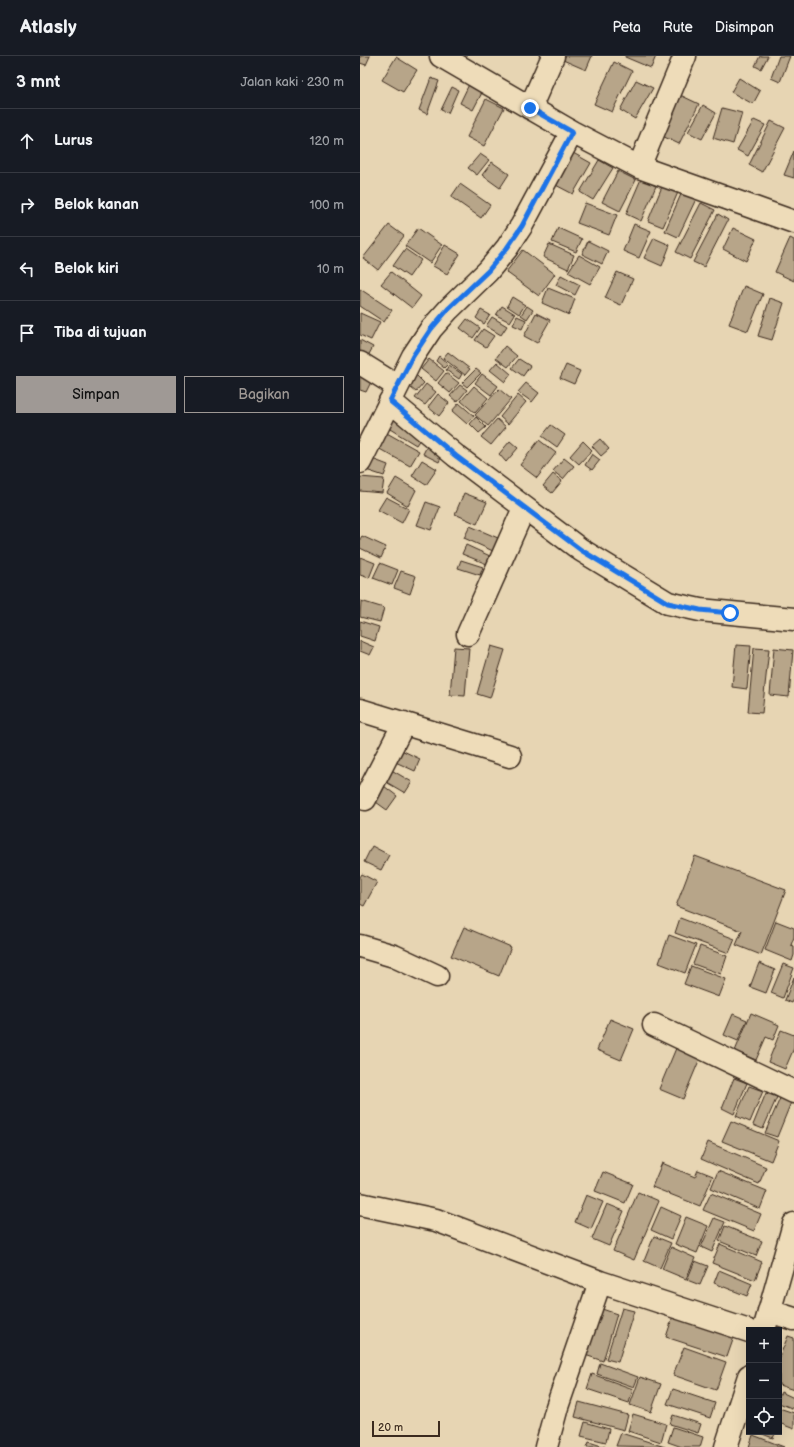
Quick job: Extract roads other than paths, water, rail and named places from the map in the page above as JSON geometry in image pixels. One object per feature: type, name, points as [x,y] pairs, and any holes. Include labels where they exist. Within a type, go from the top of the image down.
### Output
[{"type":"street","points":[[441,56],[572,132],[639,167],[794,222]]},
{"type":"street","points":[[530,108],[553,56]]},
{"type":"street","points":[[639,167],[685,56]]},
{"type":"street","points":[[360,462],[413,356],[431,329],[449,308],[488,271],[507,248],[522,226],[572,132]]},
{"type":"street","points":[[360,363],[394,393],[456,456],[581,550],[668,603],[700,610],[794,619]]},
{"type":"street","points":[[468,634],[524,508]]},
{"type":"street","points":[[360,710],[510,756]]},
{"type":"street","points":[[365,799],[404,723]]},
{"type":"street","points":[[360,946],[394,956],[437,976]]},
{"type":"street","points":[[654,1025],[794,1092]]},
{"type":"street","points":[[360,1204],[436,1220],[600,1282],[746,1330]]},
{"type":"street","points":[[794,1224],[766,1320],[794,1319]]},
{"type":"street","points":[[546,1447],[557,1407],[600,1282]]},
{"type":"street","points":[[726,1447],[746,1385]]}]
